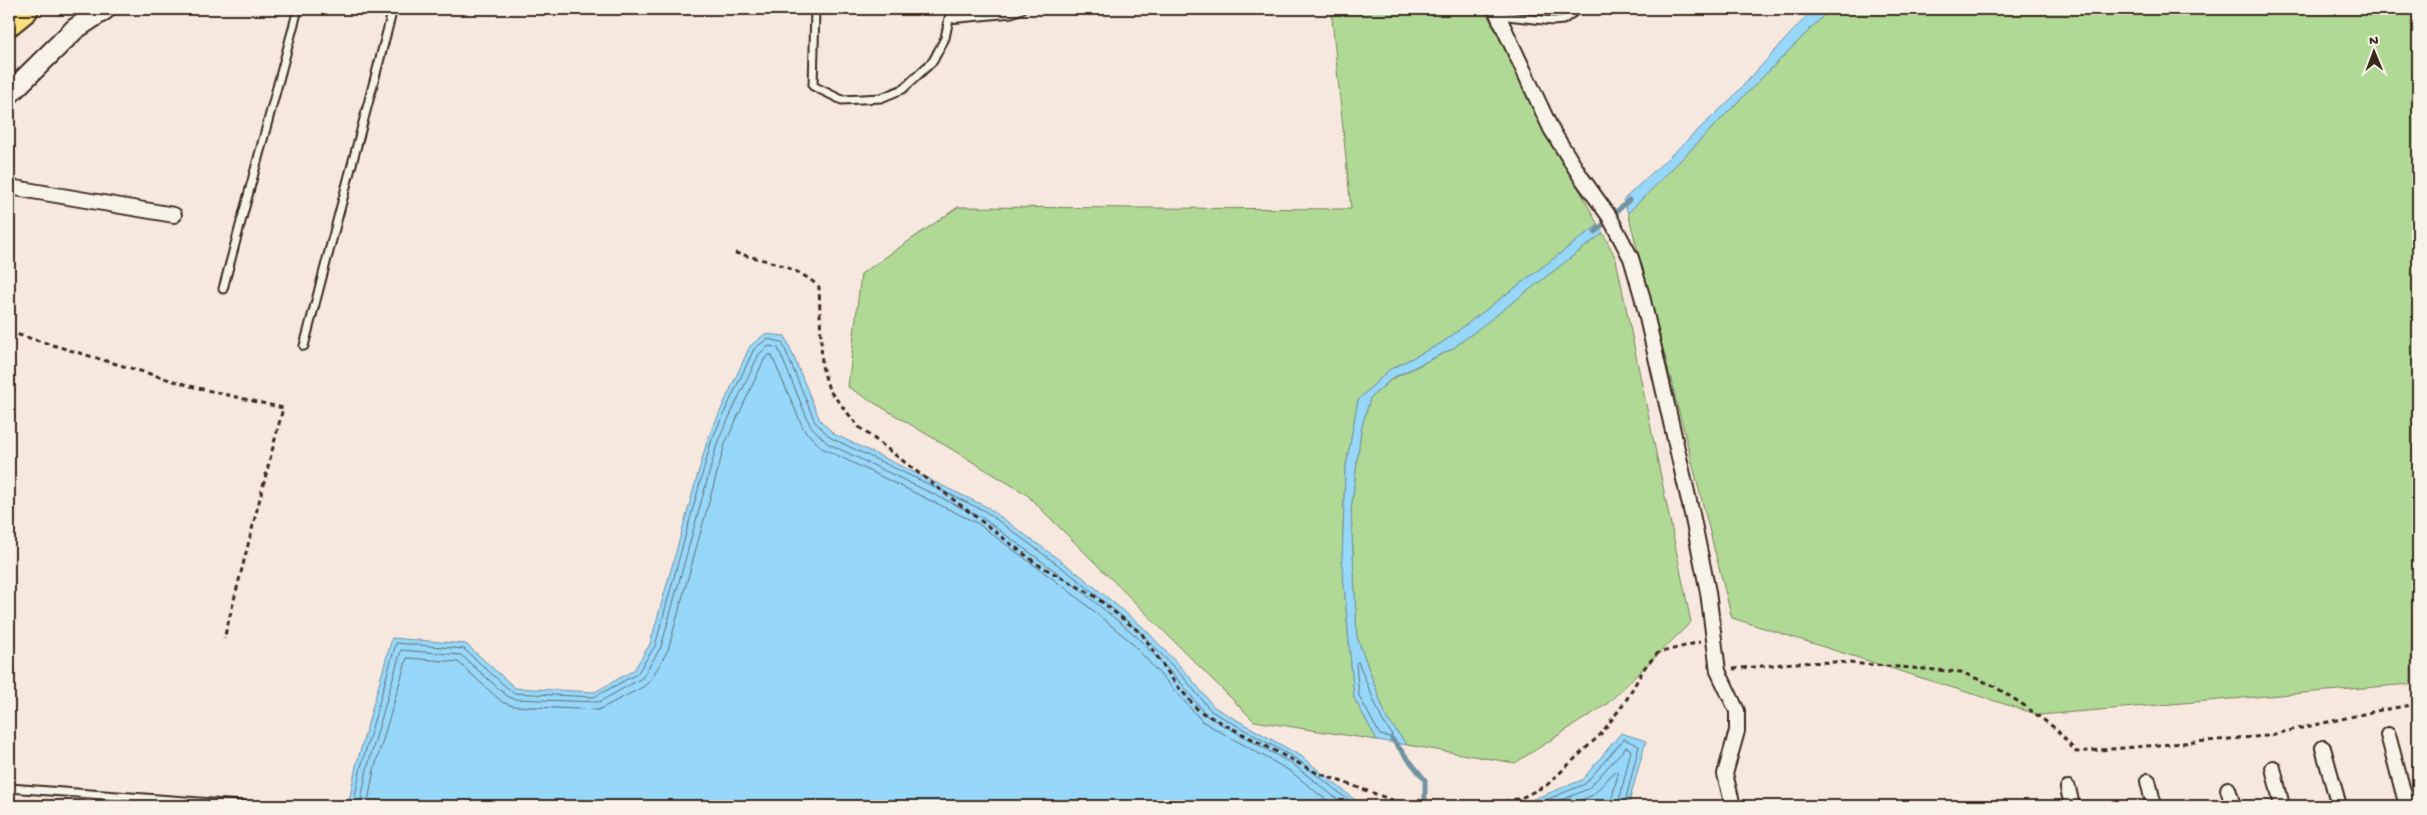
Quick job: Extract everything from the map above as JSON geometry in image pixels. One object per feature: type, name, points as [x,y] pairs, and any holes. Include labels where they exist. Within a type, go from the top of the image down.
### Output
[{"type":"highway","points":[[9,22],[25,9]]},
{"type":"street","points":[[9,94],[75,29],[105,9]]},
{"type":"street","points":[[1496,12],[1551,129],[1581,177],[1610,216],[1631,258],[1684,476],[1709,596],[1718,671],[1737,711],[1737,732],[1725,774],[1733,806]]},
{"type":"street","points":[[9,187],[174,215]]},
{"type":"street","points":[[2388,735],[2406,806]]},
{"type":"street","points":[[2323,748],[2338,806]]},
{"type":"street","points":[[2273,768],[2282,806]]},
{"type":"street","points":[[2148,781],[2154,806]]},
{"type":"street","points":[[2068,788],[2072,806]]},
{"type":"street","points":[[2228,788],[2233,806]]},
{"type":"lane","points":[[223,289],[298,9]]},
{"type":"lane","points":[[304,346],[393,9]]},
{"type":"lane","points":[[815,9],[813,86],[842,100],[880,98],[903,89],[933,61],[945,38],[951,9]]},
{"type":"lane","points":[[949,18],[1012,13],[1022,9]]},
{"type":"lane","points":[[1496,12],[1553,21],[1563,20],[1578,9]]},
{"type":"lane","points":[[9,788],[253,806]]},
{"type":"path","points":[[735,253],[766,260],[807,275],[819,287],[822,366],[829,390],[859,427],[1037,564],[1093,595],[1142,634],[1175,684],[1199,710],[1315,772],[1395,801],[1443,806]]},
{"type":"path","points":[[9,332],[194,387],[283,408],[224,638]]},
{"type":"path","points":[[1487,806],[1522,798],[1547,784],[1602,734],[1625,702],[1645,667],[1658,652],[1701,642]]},
{"type":"path","points":[[1718,671],[1793,663],[1837,662],[1961,672],[1992,685],[2022,704],[2056,729],[2076,752],[2266,736],[2381,710],[2418,704]]},
{"type":"green space","points":[[1331,9],[1484,9],[1598,225],[1442,343],[1389,370],[1358,400],[1345,472],[1342,562],[1354,698],[1377,740],[1254,721],[1026,494],[848,387],[861,274],[958,207],[1351,209]]},
{"type":"green space","points":[[1830,9],[2418,9],[2411,684],[2039,715],[1732,618],[1628,213]]},
{"type":"green space","points":[[1603,233],[1616,259],[1691,622],[1607,704],[1515,763],[1407,745],[1387,719],[1357,637],[1351,510],[1361,430],[1370,398],[1392,379],[1452,349]]},
{"type":"water","points":[[1813,9],[1830,9],[1628,213],[1623,200],[1730,100]]},
{"type":"water","points":[[1598,225],[1603,233],[1452,349],[1392,378],[1370,398],[1361,430],[1351,510],[1357,637],[1387,719],[1407,745],[1377,740],[1354,698],[1342,562],[1345,472],[1358,400],[1389,370],[1442,343]]},
{"type":"water","points":[[765,334],[785,336],[820,420],[834,434],[987,507],[1080,575],[1143,627],[1189,676],[1214,707],[1301,756],[1360,804],[1379,806],[348,806],[356,766],[392,638],[466,644],[515,688],[595,692],[634,670],[650,644],[708,438],[750,346]]},
{"type":"water","points":[[1621,733],[1646,741],[1628,806],[1516,806],[1582,780]]},
{"type":"waterway","points":[[1595,232],[1629,200]]},
{"type":"waterway","points":[[1392,739],[1425,780],[1425,806]]}]
